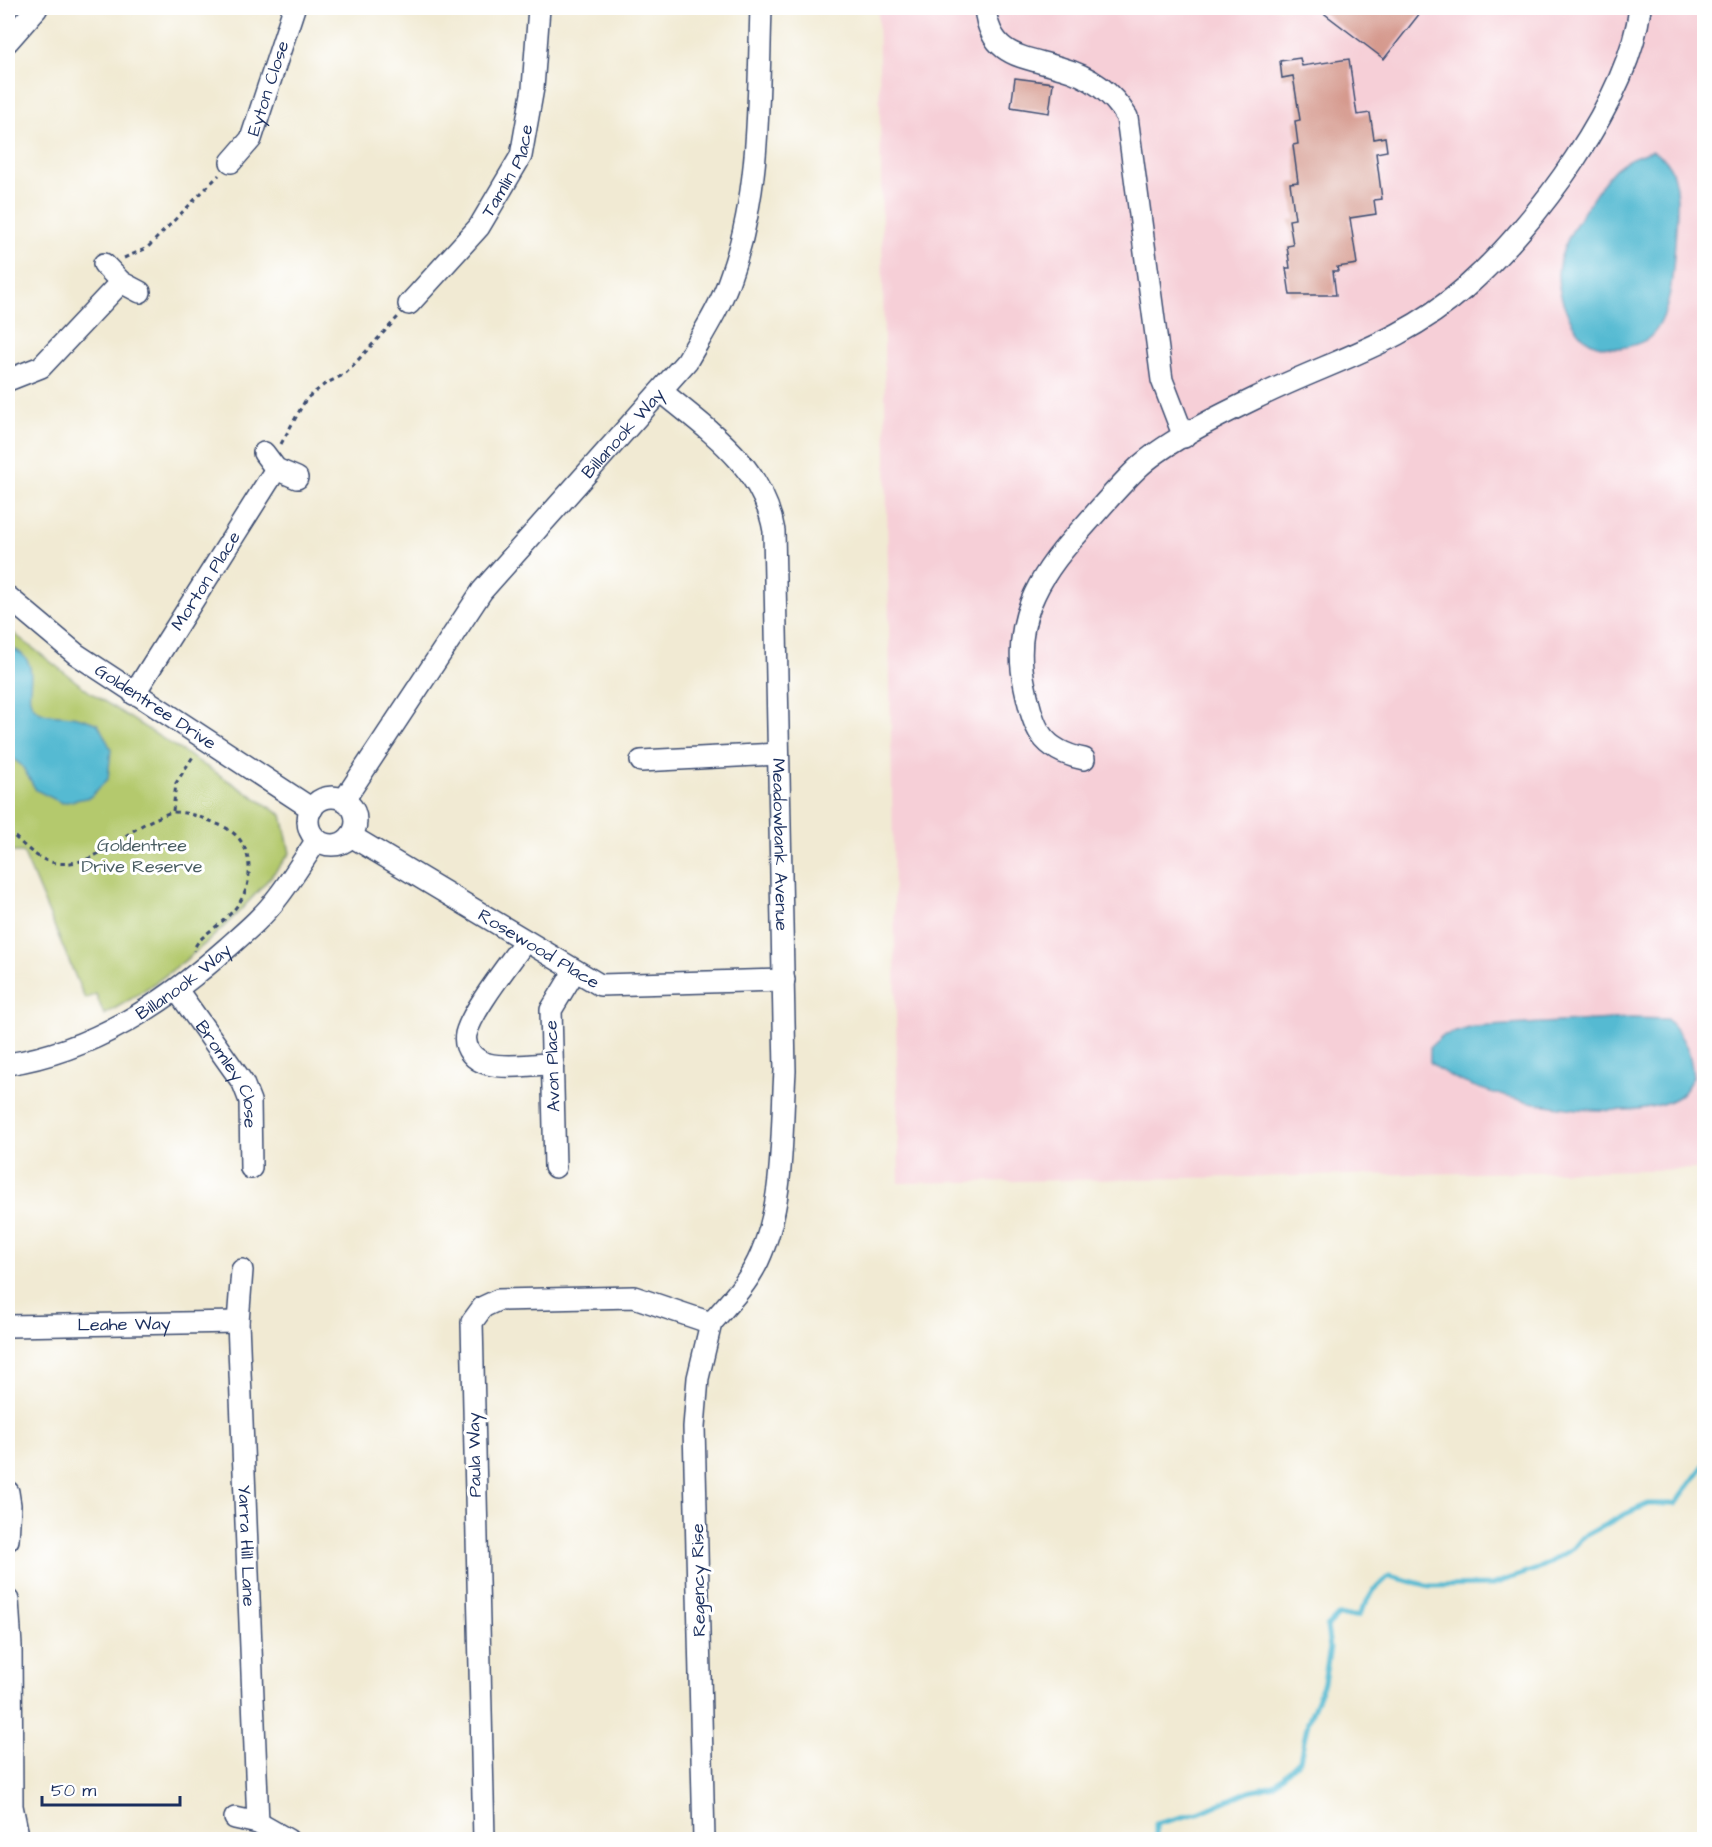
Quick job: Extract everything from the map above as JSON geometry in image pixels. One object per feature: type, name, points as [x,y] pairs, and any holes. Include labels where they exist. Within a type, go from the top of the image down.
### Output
[{"type":"street","points":[[11,31],[37,8]]},
{"type":"street","name":"Eyton Close","points":[[231,162],[251,139],[294,8]]},
{"type":"street","name":"Tamlin Place","points":[[409,304],[480,227],[521,156],[534,88],[539,8]]},
{"type":"street","name":"Billanook Way","points":[[344,800],[482,591],[687,361],[712,318],[731,276],[745,226],[754,167],[761,8]]},
{"type":"street","points":[[985,8],[986,21],[1004,50],[1023,59],[1063,68],[1087,79],[1108,92],[1127,117],[1162,380],[1184,437]]},
{"type":"street","points":[[1084,759],[1063,755],[1043,739],[1030,712],[1023,680],[1022,645],[1026,610],[1058,554],[1142,464],[1184,437],[1264,394],[1395,338],[1432,315],[1468,286],[1514,237],[1575,159],[1628,58],[1640,8]]},
{"type":"street","points":[[8,380],[41,367],[112,273],[140,292]]},
{"type":"street","name":"Meadowbank Avenue","points":[[661,391],[741,460],[770,507],[774,531],[785,1071],[773,1221],[758,1263],[732,1300],[711,1323]]},
{"type":"street","points":[[270,461],[297,478]]},
{"type":"street","name":"Morton Place","points":[[134,694],[270,461]]},
{"type":"street","name":"Goldentree Drive","points":[[8,597],[76,654],[312,809]]},
{"type":"street","points":[[641,761],[778,754]]},
{"type":"street","points":[[330,797],[344,800],[356,817],[351,836],[345,842],[331,846],[317,840],[308,822],[312,809],[316,803],[330,797]]},
{"type":"street","name":"Rosewood Place","points":[[351,836],[574,972],[600,985],[625,987],[784,981]]},
{"type":"street","name":"Billanook Way","points":[[8,1064],[59,1052],[99,1037],[177,990],[247,930],[278,897],[317,840]]},
{"type":"street","points":[[525,941],[473,1019],[466,1036],[468,1050],[476,1059],[490,1065],[553,1064]]},
{"type":"street","name":"Avon Place","points":[[555,1167],[551,1010],[574,972]]},
{"type":"street","name":"Bromley Close","points":[[177,990],[243,1083],[250,1101],[251,1168]]},
{"type":"street","name":"Yarra Hill Lane","points":[[242,1270],[238,1322],[243,1384],[258,1823]]},
{"type":"street","name":"Paula Way","points":[[484,1839],[472,1322],[483,1307],[498,1300],[634,1297],[711,1323]]},
{"type":"street","name":"Leahe Way","points":[[8,1326],[238,1322]]},
{"type":"street","name":"Regency Rise","points":[[704,1839],[694,1427],[698,1378],[711,1323]]},
{"type":"street","points":[[8,1492],[10,1505],[8,1540]]},
{"type":"street","points":[[8,1600],[11,1646],[10,1806],[19,1839]]},
{"type":"street","points":[[235,1818],[258,1823],[288,1839]]},
{"type":"path","points":[[112,273],[126,256],[147,248],[231,162]]},
{"type":"path","points":[[270,461],[306,399],[325,384],[345,374],[409,304]]},
{"type":"path","points":[[173,812],[176,783],[206,739]]},
{"type":"path","points":[[8,831],[42,860],[57,863],[72,862],[100,854],[143,823],[173,812],[208,820],[229,829],[242,839],[248,856],[249,874],[245,896],[230,916],[199,940],[193,949],[205,967]]},
{"type":"shaded area","points":[[878,8],[1704,8],[1704,1169],[899,1183]]},
{"type":"green space","name":"Goldentree Drive Reserve","points":[[8,629],[91,693],[282,815],[290,853],[270,878],[228,923],[182,963],[104,1015],[96,994],[85,999],[23,852],[8,852]]},
{"type":"water","points":[[1652,151],[1667,162],[1676,190],[1677,211],[1673,265],[1667,305],[1663,318],[1647,339],[1624,347],[1601,346],[1583,337],[1571,321],[1558,282],[1559,263],[1574,228],[1608,176],[1630,159]]},
{"type":"water","points":[[8,646],[21,653],[28,661],[31,669],[31,702],[35,708],[48,714],[85,719],[98,724],[111,749],[108,779],[90,797],[62,803],[36,790],[22,766],[8,754]]},
{"type":"water","points":[[1630,1018],[1667,1019],[1678,1032],[1688,1052],[1693,1077],[1679,1097],[1653,1106],[1622,1110],[1587,1110],[1550,1106],[1479,1088],[1450,1076],[1430,1062],[1430,1047],[1442,1036],[1473,1027]]},
{"type":"building","points":[[1317,8],[1424,8],[1384,59]]},
{"type":"building","points":[[1300,58],[1302,66],[1349,59],[1357,115],[1370,113],[1374,139],[1385,137],[1387,151],[1376,153],[1382,199],[1374,200],[1376,214],[1350,218],[1357,264],[1337,267],[1338,271],[1333,271],[1336,295],[1290,295],[1286,268],[1290,268],[1287,246],[1293,245],[1289,220],[1295,219],[1290,183],[1298,182],[1293,145],[1298,144],[1295,121],[1300,120],[1293,76],[1282,78],[1280,61]]},
{"type":"building","points":[[1015,78],[1053,83],[1049,113],[1011,107]]},
{"type":"waterway","points":[[1156,1840],[1156,1824],[1201,1812],[1249,1791],[1274,1785],[1300,1760],[1308,1722],[1324,1682],[1330,1648],[1327,1627],[1338,1616],[1358,1616],[1374,1590],[1389,1576],[1430,1586],[1491,1585],[1540,1568],[1572,1549],[1581,1538],[1623,1515],[1648,1504],[1675,1504],[1704,1465]]}]
